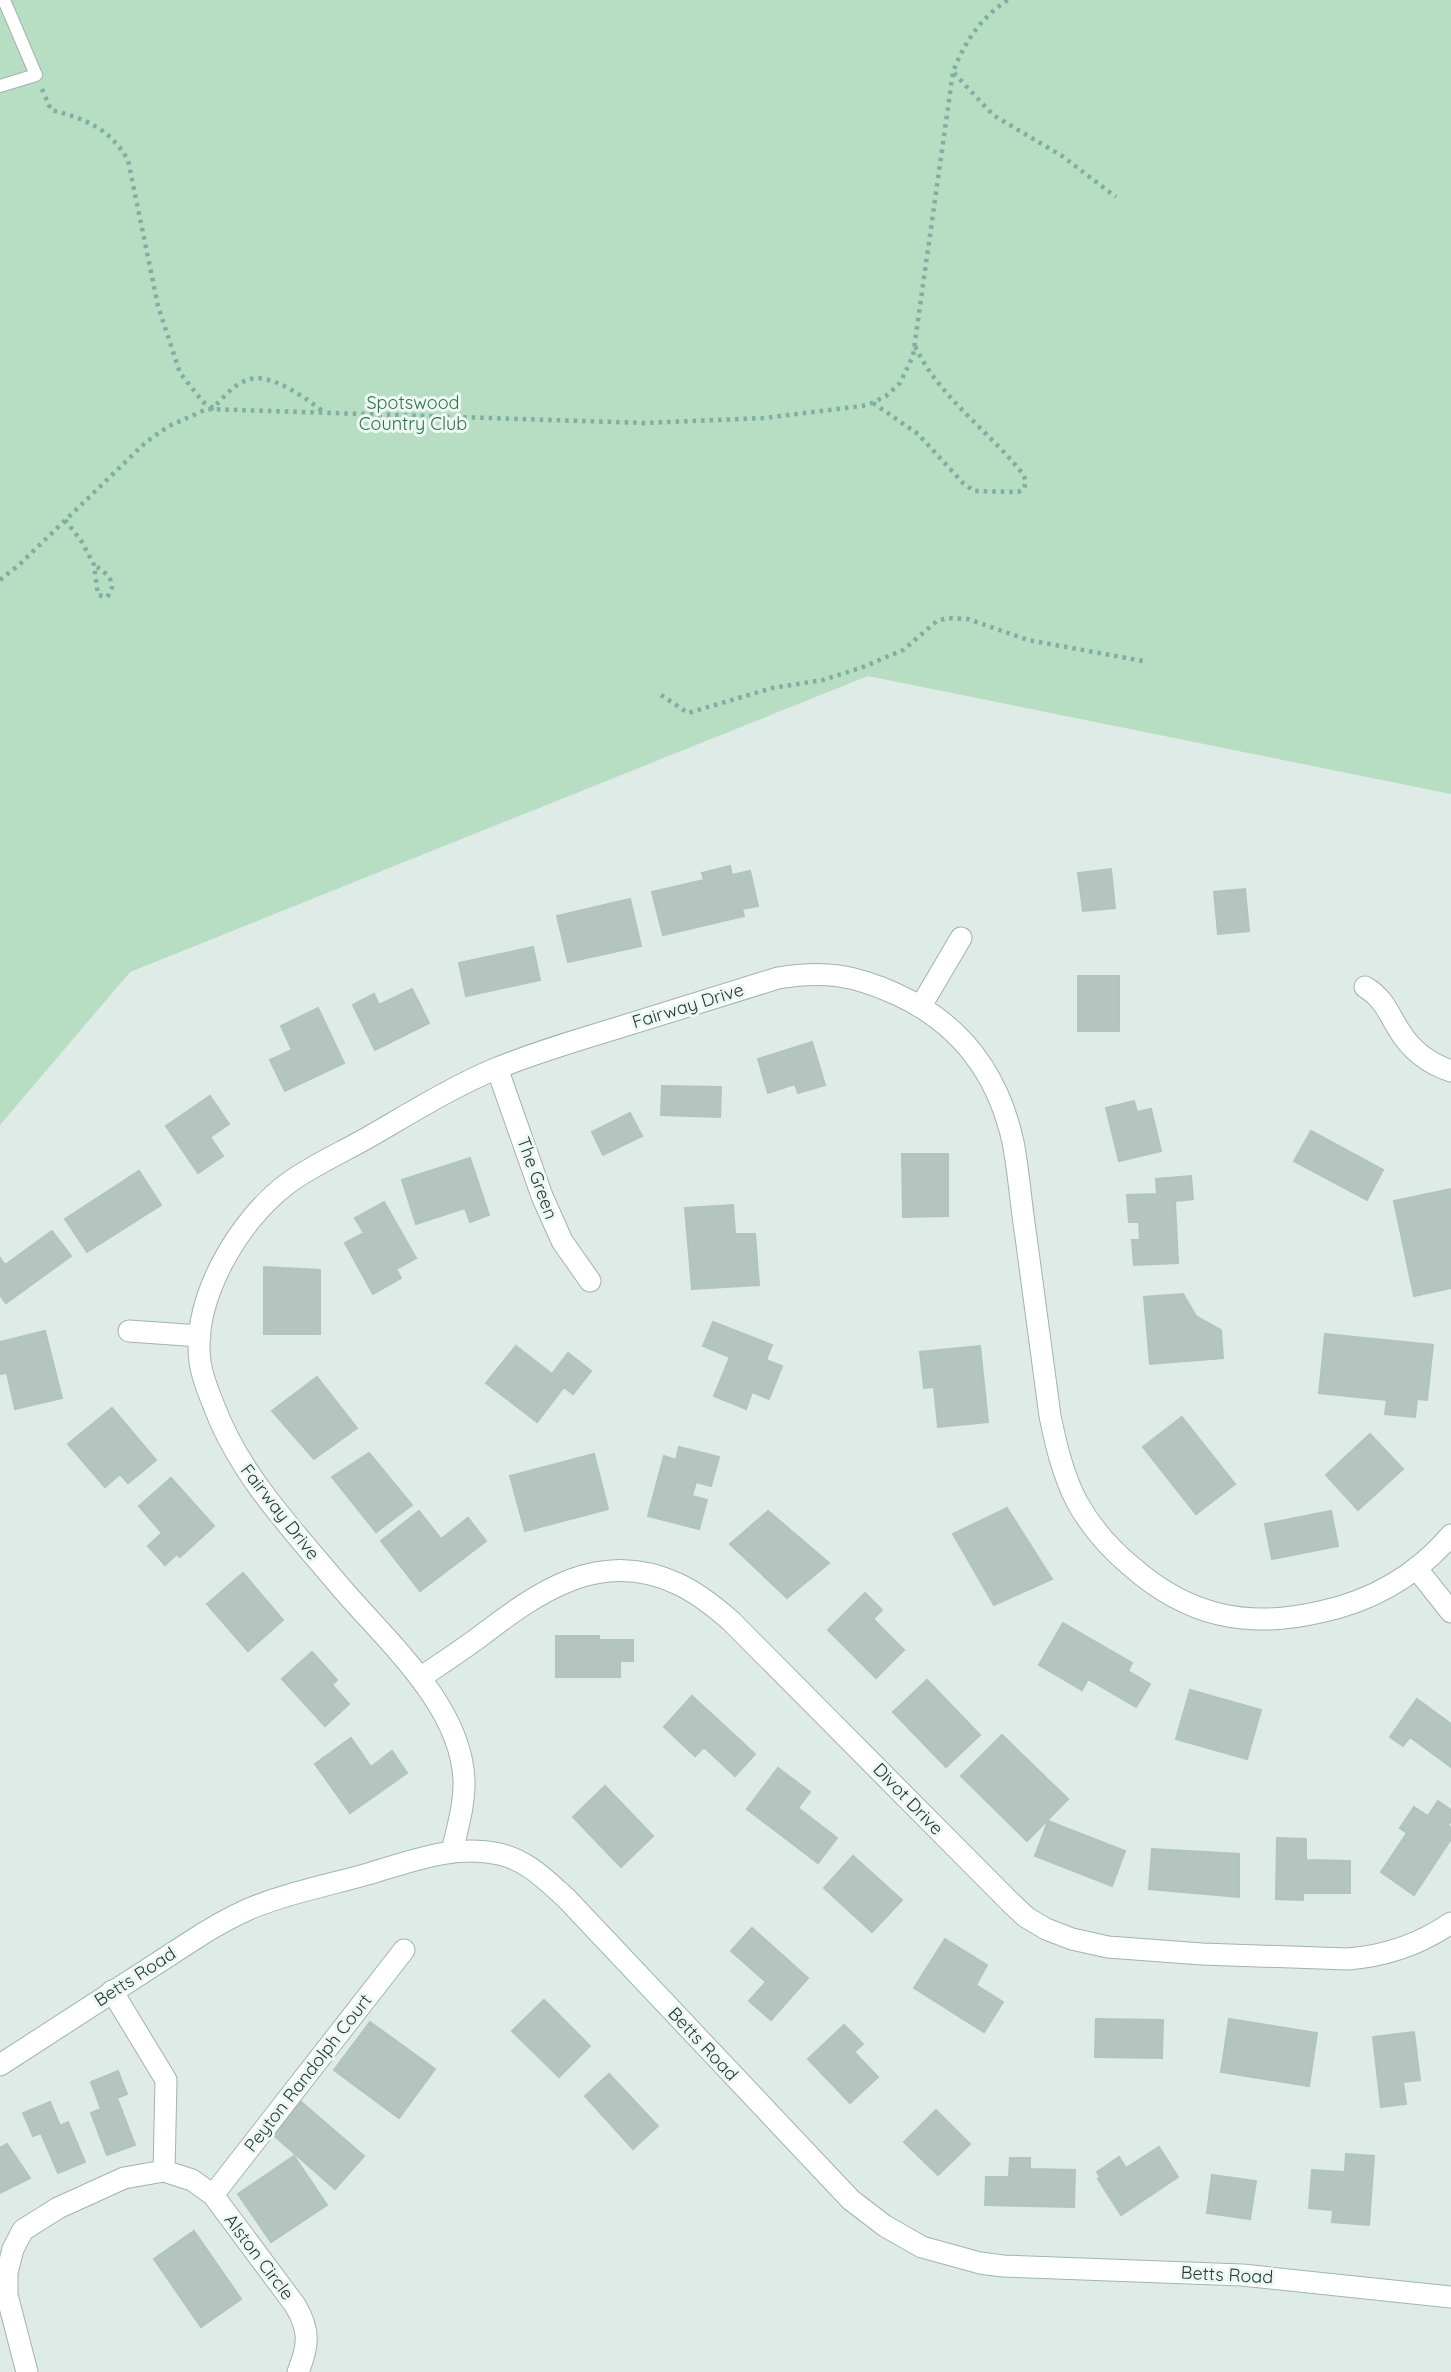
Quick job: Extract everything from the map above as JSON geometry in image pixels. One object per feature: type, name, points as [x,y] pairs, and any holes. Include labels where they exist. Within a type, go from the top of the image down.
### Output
[{"type":"street","points":[[921,1006],[961,938]]},
{"type":"street","name":"Fairway Drive","points":[[452,1852],[464,1793],[458,1748],[447,1719],[420,1678],[336,1582],[246,1469],[221,1424],[206,1388],[200,1361],[200,1336],[205,1305],[233,1244],[257,1213],[287,1184],[450,1090],[497,1068],[556,1047],[795,975],[829,974],[854,978],[878,985],[921,1006],[943,1021],[969,1047],[988,1076],[1007,1121],[1013,1144],[1050,1416],[1057,1448],[1076,1501],[1106,1543],[1153,1585],[1202,1610],[1239,1618],[1293,1617],[1332,1610],[1381,1592],[1417,1569],[1451,1535]]},
{"type":"street","points":[[1365,987],[1381,999],[1413,1049],[1427,1060],[1451,1071]]},
{"type":"street","name":"The Green","points":[[497,1068],[553,1221],[562,1241],[590,1281]]},
{"type":"street","points":[[129,1331],[200,1336]]},
{"type":"street","points":[[1417,1569],[1451,1612]]},
{"type":"street","name":"Divot Drive","points":[[420,1678],[502,1618],[537,1595],[565,1581],[607,1571],[650,1574],[688,1589],[731,1621],[1022,1914],[1045,1929],[1072,1939],[1138,1951],[1348,1959],[1372,1957],[1408,1947],[1451,1923]]},
{"type":"street","name":"Betts Road","points":[[0,2065],[111,1991],[225,1920],[250,1909],[430,1855],[485,1852],[521,1862],[540,1874],[591,1923],[851,2200],[885,2226],[922,2247],[962,2260],[1003,2266],[1242,2275],[1451,2297]]},
{"type":"street","name":"Peyton Randolph Court","points":[[213,2195],[404,1950]]},
{"type":"street","points":[[27,2372],[7,2327],[7,2273],[13,2249],[23,2230],[58,2208],[124,2179],[164,2171],[166,2080],[111,1991]]},
{"type":"street","name":"Alston Circle","points":[[164,2171],[192,2180],[213,2195],[295,2305],[306,2324],[306,2352],[298,2372]]},
{"type":"lane","points":[[0,86],[36,75],[3,1]]},
{"type":"path","points":[[0,580],[151,438],[187,416],[213,408],[669,423],[764,418],[862,406],[886,396],[900,383],[909,366],[914,345],[953,72],[973,33],[1008,0]]},
{"type":"path","points":[[953,72],[993,116],[1062,156],[1116,197]]},
{"type":"path","points":[[36,75],[51,110],[77,117],[104,130],[118,143],[128,160],[158,306],[180,373],[203,402],[213,408]]},
{"type":"path","points":[[872,403],[918,434],[963,483],[974,491],[1018,492],[1024,489],[1026,481],[1023,474],[955,401],[919,356],[914,345]]},
{"type":"path","points":[[213,408],[245,380],[259,377],[282,385],[326,413]]},
{"type":"path","points":[[65,520],[82,542],[94,565],[98,595],[107,597],[112,591],[112,580],[94,565]]},
{"type":"path","points":[[661,695],[688,713],[772,688],[823,680],[903,650],[937,621],[948,618],[968,619],[1028,640],[1143,661]]},
{"type":"green space","name":"Spotswood Country Club","points":[[0,0],[1451,0],[1451,794],[868,676],[130,972],[0,1125]]},
{"type":"building","points":[[730,866],[732,875],[750,871],[758,906],[742,909],[744,916],[663,935],[652,892],[704,880],[702,873]]},
{"type":"building","points":[[1111,869],[1115,908],[1083,911],[1078,873]]},
{"type":"building","points":[[1245,889],[1249,931],[1218,934],[1214,892]]},
{"type":"building","points":[[630,899],[641,946],[568,962],[557,916]]},
{"type":"building","points":[[533,947],[540,980],[466,996],[459,963]]},
{"type":"building","points":[[1078,976],[1119,976],[1119,1031],[1078,1031]]},
{"type":"building","points":[[412,989],[429,1023],[375,1050],[353,1005],[374,994],[379,1005]]},
{"type":"building","points":[[318,1008],[344,1063],[285,1091],[270,1060],[292,1050],[281,1026]]},
{"type":"building","points":[[812,1042],[825,1085],[798,1093],[795,1084],[768,1093],[758,1059]]},
{"type":"building","points":[[662,1086],[721,1087],[720,1117],[661,1115]]},
{"type":"building","points":[[210,1096],[229,1124],[210,1137],[223,1156],[198,1173],[166,1126]]},
{"type":"building","points":[[1134,1101],[1137,1112],[1151,1109],[1161,1151],[1119,1161],[1106,1108]]},
{"type":"building","points":[[630,1113],[642,1136],[603,1155],[592,1132]]},
{"type":"building","points":[[1311,1131],[1383,1170],[1367,1200],[1294,1161]]},
{"type":"building","points":[[902,1154],[948,1154],[948,1216],[903,1217]]},
{"type":"building","points":[[470,1158],[489,1215],[470,1222],[465,1208],[416,1224],[402,1180]]},
{"type":"building","points":[[139,1171],[161,1205],[87,1252],[65,1219]]},
{"type":"building","points":[[1191,1176],[1193,1199],[1175,1201],[1178,1263],[1134,1265],[1132,1240],[1140,1240],[1139,1222],[1129,1222],[1127,1195],[1157,1194],[1156,1179]]},
{"type":"building","points":[[1451,1189],[1451,1288],[1414,1296],[1394,1201]]},
{"type":"building","points":[[384,1202],[416,1258],[396,1269],[401,1278],[373,1294],[345,1243],[364,1233],[355,1218]]},
{"type":"building","points":[[733,1205],[735,1234],[755,1234],[759,1285],[692,1289],[685,1208]]},
{"type":"building","points":[[52,1231],[71,1256],[6,1303],[0,1295],[0,1258],[5,1265]]},
{"type":"building","points":[[264,1267],[320,1270],[320,1334],[264,1334]]},
{"type":"building","points":[[1183,1294],[1196,1316],[1221,1330],[1223,1358],[1150,1364],[1144,1297]]},
{"type":"building","points":[[713,1322],[772,1345],[766,1360],[782,1366],[769,1399],[752,1392],[746,1409],[714,1396],[730,1357],[703,1346]]},
{"type":"building","points":[[45,1331],[62,1398],[15,1409],[7,1373],[0,1374],[0,1342]]},
{"type":"building","points":[[1325,1334],[1433,1345],[1427,1400],[1417,1399],[1415,1417],[1385,1414],[1387,1400],[1319,1393]]},
{"type":"building","points":[[516,1346],[552,1374],[568,1353],[591,1371],[573,1394],[564,1387],[537,1422],[486,1383]]},
{"type":"building","points":[[980,1346],[988,1422],[938,1427],[934,1387],[924,1388],[920,1352]]},
{"type":"building","points":[[317,1377],[357,1428],[314,1459],[272,1411]]},
{"type":"building","points":[[112,1408],[156,1460],[128,1483],[120,1474],[105,1487],[68,1444]]},
{"type":"building","points":[[1182,1417],[1235,1484],[1196,1514],[1143,1447]]},
{"type":"building","points":[[1370,1434],[1403,1469],[1358,1510],[1326,1475]]},
{"type":"building","points":[[679,1447],[719,1457],[711,1486],[696,1482],[692,1496],[707,1500],[699,1529],[648,1516],[664,1456],[676,1460]]},
{"type":"building","points":[[369,1453],[412,1505],[376,1532],[332,1477]]},
{"type":"building","points":[[594,1454],[608,1509],[525,1531],[510,1476]]},
{"type":"building","points":[[171,1478],[214,1526],[180,1557],[177,1554],[165,1565],[148,1546],[162,1533],[139,1506]]},
{"type":"building","points":[[1007,1508],[1052,1579],[994,1605],[953,1534]]},
{"type":"building","points":[[419,1511],[441,1539],[468,1518],[486,1541],[420,1591],[381,1541]]},
{"type":"building","points":[[768,1511],[829,1563],[787,1598],[730,1544]]},
{"type":"building","points":[[1331,1511],[1338,1546],[1272,1559],[1265,1524]]},
{"type":"building","points":[[243,1573],[283,1620],[248,1651],[207,1604]]},
{"type":"building","points":[[865,1593],[882,1610],[873,1619],[904,1650],[876,1678],[828,1630]]},
{"type":"building","points":[[1063,1623],[1132,1663],[1128,1671],[1150,1684],[1136,1707],[1088,1679],[1082,1690],[1039,1665]]},
{"type":"building","points":[[556,1636],[599,1636],[599,1640],[633,1640],[633,1661],[620,1661],[620,1677],[556,1677]]},
{"type":"building","points":[[312,1652],[337,1680],[332,1685],[349,1704],[325,1726],[282,1679]]},
{"type":"building","points":[[927,1680],[980,1735],[946,1767],[893,1712]]},
{"type":"building","points":[[1190,1690],[1261,1710],[1247,1759],[1176,1739]]},
{"type":"building","points":[[692,1696],[755,1754],[735,1776],[704,1747],[695,1756],[664,1727]]},
{"type":"building","points":[[1417,1699],[1451,1724],[1451,1767],[1410,1737],[1403,1746],[1390,1737]]},
{"type":"building","points":[[1002,1735],[1068,1799],[1027,1841],[961,1776]]},
{"type":"building","points":[[351,1738],[371,1767],[392,1751],[407,1773],[350,1813],[315,1764]]},
{"type":"building","points":[[778,1768],[810,1792],[798,1808],[837,1838],[818,1863],[747,1809]]},
{"type":"building","points":[[605,1786],[653,1836],[621,1867],[573,1817]]},
{"type":"building","points":[[1438,1801],[1451,1810],[1451,1821],[1448,1825],[1451,1828],[1451,1839],[1414,1895],[1381,1872],[1407,1833],[1400,1828],[1414,1807],[1428,1816]]},
{"type":"building","points":[[1048,1821],[1125,1851],[1112,1886],[1035,1856]]},
{"type":"building","points":[[1277,1838],[1306,1839],[1306,1860],[1350,1861],[1350,1893],[1303,1893],[1303,1900],[1276,1899]]},
{"type":"building","points":[[1152,1849],[1239,1854],[1239,1897],[1149,1889]]},
{"type":"building","points":[[853,1856],[902,1900],[872,1932],[824,1888]]},
{"type":"building","points":[[752,1928],[808,1978],[771,2020],[749,2001],[766,1982],[731,1951]]},
{"type":"building","points":[[945,1939],[987,1965],[976,1985],[1003,2002],[984,2032],[914,1988]]},
{"type":"building","points":[[544,2000],[590,2046],[559,2077],[512,2031]]},
{"type":"building","points":[[1096,2019],[1163,2020],[1162,2058],[1095,2057]]},
{"type":"building","points":[[1229,2019],[1317,2033],[1309,2086],[1221,2072]]},
{"type":"building","points":[[370,2022],[435,2069],[399,2118],[334,2070]]},
{"type":"building","points":[[844,2025],[863,2044],[854,2052],[878,2077],[850,2103],[808,2059]]},
{"type":"building","points":[[1414,2032],[1420,2080],[1403,2082],[1406,2104],[1381,2107],[1373,2037]]},
{"type":"building","points":[[118,2071],[127,2094],[117,2098],[135,2145],[107,2155],[91,2113],[101,2109],[91,2082]]},
{"type":"building","points":[[609,2074],[658,2126],[633,2149],[585,2096]]},
{"type":"building","points":[[299,2100],[364,2156],[335,2189],[271,2133]]},
{"type":"building","points":[[50,2102],[60,2126],[68,2122],[85,2162],[58,2173],[41,2133],[33,2136],[23,2113]]},
{"type":"building","points":[[936,2110],[970,2144],[938,2175],[904,2142]]},
{"type":"building","points":[[7,2144],[30,2178],[0,2193],[0,2148]]},
{"type":"building","points":[[1159,2147],[1178,2177],[1121,2215],[1098,2179],[1100,2177],[1097,2172],[1119,2157],[1126,2168]]},
{"type":"building","points":[[1346,2154],[1374,2156],[1369,2225],[1332,2222],[1333,2210],[1309,2208],[1312,2170],[1345,2172]]},
{"type":"building","points":[[294,2156],[327,2205],[271,2242],[238,2194]]},
{"type":"building","points":[[1010,2158],[1030,2158],[1030,2169],[1075,2170],[1074,2207],[985,2205],[986,2177],[1009,2177]]},
{"type":"building","points":[[1212,2175],[1256,2181],[1250,2219],[1207,2213]]},
{"type":"building","points":[[194,2231],[241,2299],[201,2327],[154,2259]]}]
